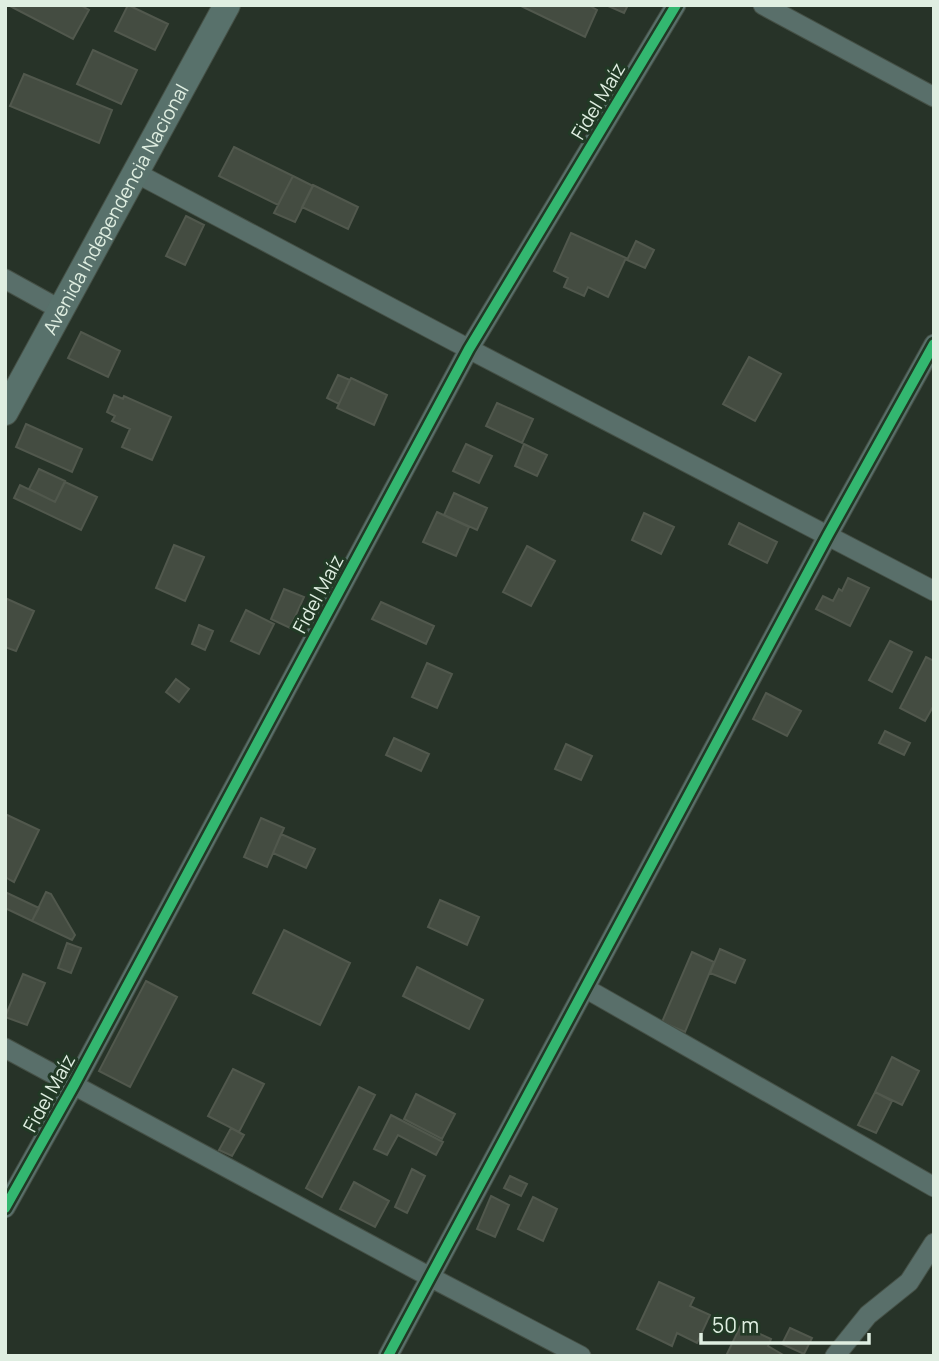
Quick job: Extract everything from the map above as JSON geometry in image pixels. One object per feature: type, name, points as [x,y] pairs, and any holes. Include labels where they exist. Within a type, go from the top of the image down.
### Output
[{"type":"main road","name":"Avenida Independencia Nacional","points":[[5,412],[136,173],[220,8]]},
{"type":"street","name":"Fidel Maíz","points":[[5,1208],[75,1085],[469,349],[676,5]]},
{"type":"street","points":[[763,5],[934,97]]},
{"type":"street","points":[[136,173],[934,591]]},
{"type":"street","points":[[5,279],[61,310]]},
{"type":"street","points":[[388,1356],[828,535],[934,344]]},
{"type":"street","points":[[585,989],[934,1187]]},
{"type":"street","points":[[5,1048],[581,1356]]},
{"type":"street","points":[[835,1356],[868,1315],[909,1282],[934,1243]]},
{"type":"building","points":[[8,5],[80,5],[89,10],[73,39]]},
{"type":"building","points":[[128,5],[168,24],[155,50],[115,31]]},
{"type":"building","points":[[519,5],[588,5],[597,10],[585,37]]},
{"type":"building","points":[[606,5],[628,5],[624,13]]},
{"type":"building","points":[[93,50],[137,70],[121,104],[77,84]]},
{"type":"building","points":[[24,74],[112,110],[99,143],[10,106]]},
{"type":"building","points":[[234,147],[293,176],[278,205],[219,176]]},
{"type":"building","points":[[293,176],[313,186],[295,222],[274,213]]},
{"type":"building","points":[[313,185],[358,207],[348,229],[302,207]]},
{"type":"building","points":[[186,216],[204,225],[185,265],[166,256]]},
{"type":"building","points":[[571,233],[626,258],[608,297],[588,287],[584,296],[564,287],[568,278],[554,271]]},
{"type":"building","points":[[636,241],[654,250],[645,268],[627,260]]},
{"type":"building","points":[[81,332],[120,351],[108,377],[68,358]]},
{"type":"building","points":[[749,357],[781,374],[755,421],[723,404]]},
{"type":"building","points":[[338,375],[350,380],[339,404],[327,398]]},
{"type":"building","points":[[351,378],[387,395],[374,425],[337,408]]},
{"type":"building","points":[[114,395],[123,399],[124,396],[171,417],[152,460],[122,447],[130,429],[112,421],[115,416],[107,412]]},
{"type":"building","points":[[497,403],[533,419],[522,443],[486,426]]},
{"type":"building","points":[[26,424],[82,449],[72,472],[16,447]]},
{"type":"building","points":[[466,444],[492,456],[479,483],[453,471]]},
{"type":"building","points":[[524,444],[547,455],[537,476],[515,466]]},
{"type":"building","points":[[39,469],[65,481],[55,502],[29,489]]},
{"type":"building","points":[[65,482],[97,497],[81,530],[14,498],[20,485],[55,502]]},
{"type":"building","points":[[454,493],[487,508],[477,530],[444,515]]},
{"type":"building","points":[[437,512],[469,527],[456,556],[423,542]]},
{"type":"building","points":[[644,513],[674,527],[661,554],[632,540]]},
{"type":"building","points":[[739,523],[777,542],[767,563],[729,544]]},
{"type":"building","points":[[174,545],[204,557],[185,601],[156,588]]},
{"type":"building","points":[[527,546],[555,561],[531,606],[503,592]]},
{"type":"building","points":[[848,578],[869,588],[850,626],[816,609],[823,596],[833,601]]},
{"type":"building","points":[[284,589],[304,597],[290,628],[271,619]]},
{"type":"building","points":[[5,598],[34,611],[16,651],[5,647]]},
{"type":"building","points":[[381,602],[434,626],[426,644],[372,619]]},
{"type":"building","points":[[246,610],[274,624],[259,654],[231,641]]},
{"type":"building","points":[[199,625],[213,631],[205,650],[192,644]]},
{"type":"building","points":[[890,641],[912,652],[892,692],[869,680]]},
{"type":"building","points":[[926,657],[934,661],[934,705],[925,721],[900,708]]},
{"type":"building","points":[[427,663],[452,674],[437,708],[412,697]]},
{"type":"building","points":[[176,679],[189,689],[179,702],[166,692]]},
{"type":"building","points":[[766,693],[801,711],[787,736],[753,719]]},
{"type":"building","points":[[885,731],[910,743],[904,755],[879,743]]},
{"type":"building","points":[[394,738],[429,754],[421,771],[386,755]]},
{"type":"building","points":[[566,744],[592,756],[581,780],[555,769]]},
{"type":"building","points":[[5,814],[39,830],[14,882],[5,877]]},
{"type":"building","points":[[261,818],[284,828],[267,867],[244,857]]},
{"type":"building","points":[[281,834],[315,849],[306,868],[273,853]]},
{"type":"building","points":[[5,892],[39,908],[32,921],[5,908]]},
{"type":"building","points":[[46,892],[51,894],[75,935],[72,940],[32,921]]},
{"type":"building","points":[[440,900],[479,917],[467,945],[428,927]]},
{"type":"building","points":[[284,930],[350,963],[320,1025],[253,993]]},
{"type":"building","points":[[67,943],[81,948],[71,973],[58,968]]},
{"type":"building","points":[[720,949],[745,960],[735,983],[710,973]]},
{"type":"building","points":[[692,952],[714,962],[685,1032],[662,1022]]},
{"type":"building","points":[[417,967],[483,1000],[469,1029],[403,996]]},
{"type":"building","points":[[23,974],[45,983],[27,1025],[5,1017]]},
{"type":"building","points":[[146,981],[177,997],[130,1087],[99,1071]]},
{"type":"building","points":[[892,1057],[919,1071],[902,1105],[875,1092]]},
{"type":"building","points":[[233,1069],[264,1084],[239,1132],[208,1116]]},
{"type":"building","points":[[359,1087],[375,1095],[322,1197],[306,1188]]},
{"type":"building","points":[[875,1092],[892,1101],[876,1133],[858,1125]]},
{"type":"building","points":[[416,1094],[455,1114],[442,1139],[404,1119]]},
{"type":"building","points":[[391,1115],[443,1142],[436,1155],[398,1135],[387,1155],[374,1149]]},
{"type":"building","points":[[231,1128],[244,1135],[232,1156],[219,1150]]},
{"type":"building","points":[[412,1169],[425,1176],[407,1213],[395,1207]]},
{"type":"building","points":[[510,1176],[527,1184],[521,1196],[504,1188]]},
{"type":"building","points":[[354,1182],[389,1201],[375,1227],[340,1209]]},
{"type":"building","points":[[491,1196],[509,1205],[495,1237],[477,1229]]},
{"type":"building","points":[[533,1197],[557,1209],[543,1241],[518,1229]]},
{"type":"building","points":[[659,1282],[694,1298],[690,1306],[710,1315],[697,1343],[677,1333],[672,1346],[637,1329]]},
{"type":"building","points":[[741,1325],[771,1339],[768,1346],[785,1356],[726,1356]]},
{"type":"building","points":[[790,1328],[812,1338],[804,1354],[782,1344]]},
{"type":"cycle path","points":[[5,1208],[74,1085],[469,349],[676,5]]},
{"type":"cycle path","points":[[388,1356],[828,535],[934,344]]}]
